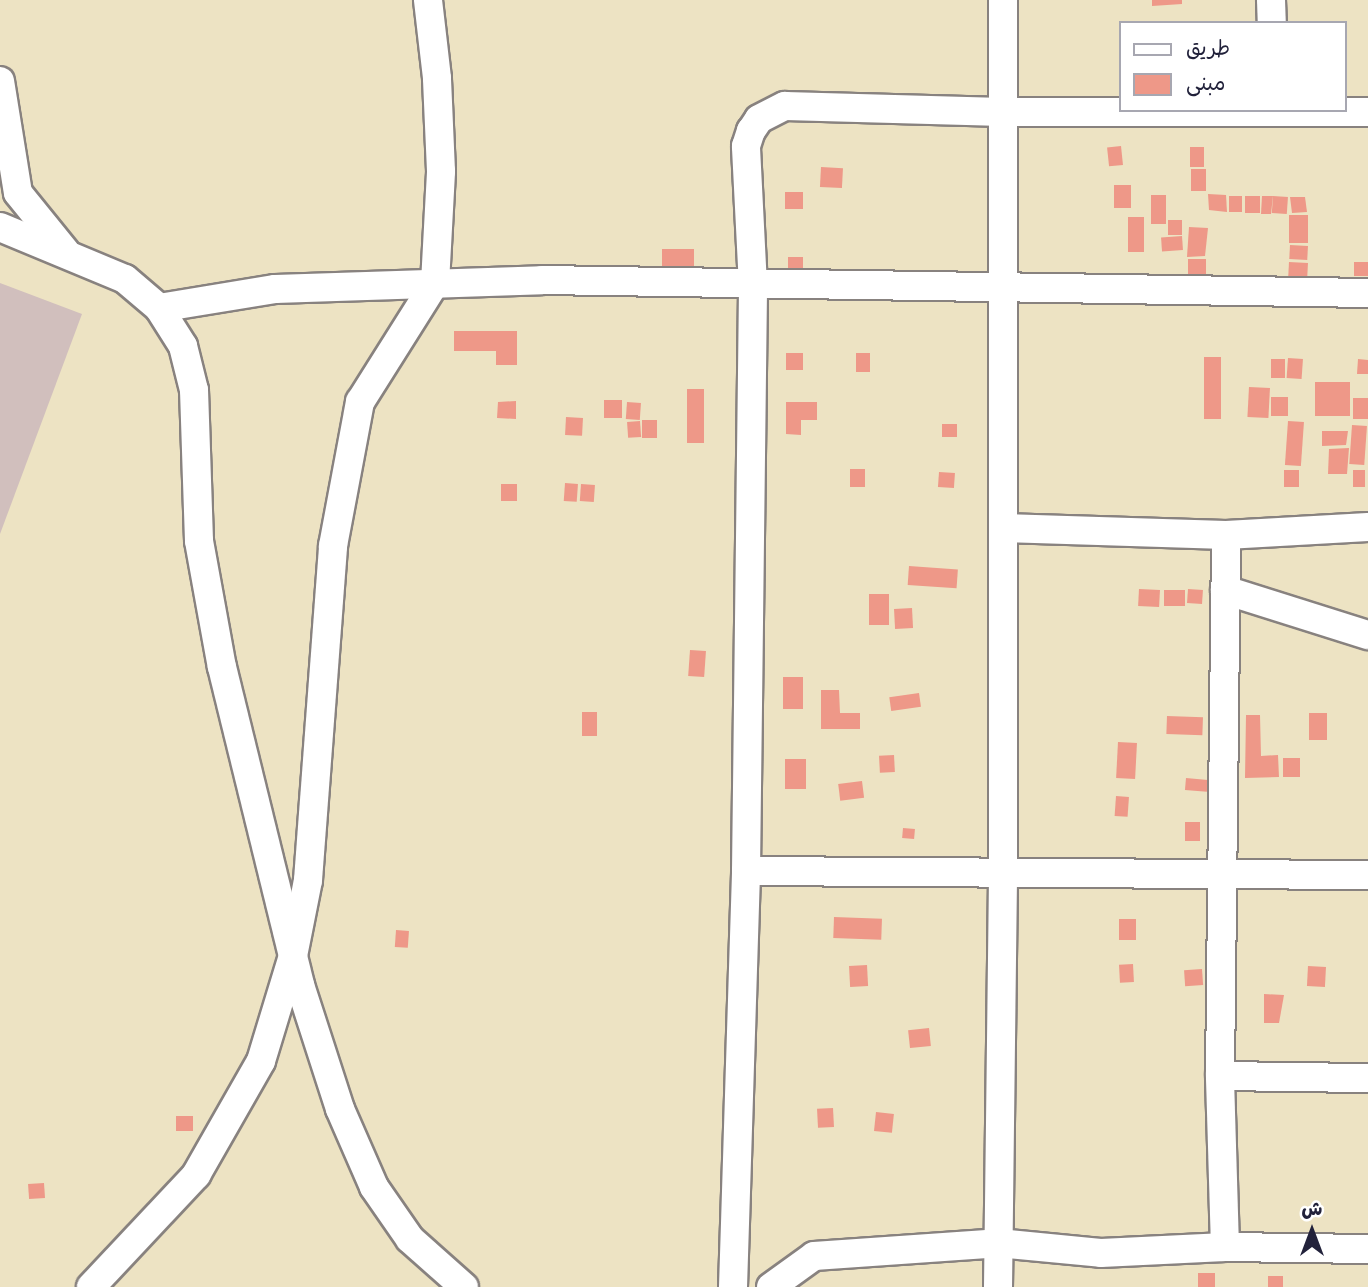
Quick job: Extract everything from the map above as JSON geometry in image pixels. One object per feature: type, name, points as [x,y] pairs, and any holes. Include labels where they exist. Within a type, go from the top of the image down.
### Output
[{"type":"street","points":[[91,1287],[196,1175],[261,1061],[293,956],[308,880],[333,546],[360,402],[435,284],[441,171],[437,78],[428,0]]},
{"type":"street","points":[[998,1287],[1003,876],[1003,0]]},
{"type":"street","points":[[1271,0],[1272,21]]},
{"type":"street","points":[[0,81],[18,193],[66,253]]},
{"type":"street","points":[[733,1287],[746,871],[753,286],[746,146],[755,125],[771,110],[785,106],[1003,112],[1368,112]]},
{"type":"street","points":[[0,227],[125,279],[159,308],[190,368],[199,541],[222,667],[293,956],[340,1109],[374,1187],[410,1239],[464,1287]]},
{"type":"street","points":[[159,308],[254,290],[542,280],[753,286],[1368,293]]},
{"type":"street","points":[[1003,528],[1226,535],[1368,527]]},
{"type":"street","points":[[1225,1247],[1220,1076],[1226,535]]},
{"type":"street","points":[[1225,590],[1368,635]]},
{"type":"street","points":[[746,871],[1003,876],[1368,875]]},
{"type":"street","points":[[1220,1076],[1368,1078]]},
{"type":"street","points":[[771,1287],[814,1256],[998,1243],[1101,1253],[1225,1247],[1368,1249]]},
{"type":"shaded area","points":[[0,283],[82,314],[0,534]]},
{"type":"building","points":[[1152,0],[1182,0],[1182,4],[1152,6]]},
{"type":"building","points":[[1121,146],[1123,165],[1109,166],[1107,147]]},
{"type":"building","points":[[1190,147],[1204,147],[1204,167],[1190,167]]},
{"type":"building","points":[[821,167],[843,168],[842,188],[820,187]]},
{"type":"building","points":[[1191,169],[1206,169],[1206,191],[1191,191]]},
{"type":"building","points":[[1114,185],[1131,185],[1131,208],[1114,208]]},
{"type":"building","points":[[785,192],[803,192],[803,209],[785,209]]},
{"type":"building","points":[[1208,194],[1226,195],[1227,212],[1209,210]]},
{"type":"building","points":[[1151,195],[1166,195],[1166,224],[1151,224]]},
{"type":"building","points":[[1229,196],[1242,196],[1242,212],[1229,212]]},
{"type":"building","points":[[1245,196],[1260,196],[1260,213],[1245,213]]},
{"type":"building","points":[[1262,196],[1273,196],[1271,214],[1261,214]]},
{"type":"building","points":[[1273,196],[1288,197],[1287,214],[1272,213]]},
{"type":"building","points":[[1290,197],[1305,197],[1307,212],[1292,213]]},
{"type":"building","points":[[1289,215],[1308,215],[1308,243],[1289,243]]},
{"type":"building","points":[[1128,217],[1144,217],[1144,252],[1128,252]]},
{"type":"building","points":[[1168,220],[1182,220],[1182,235],[1168,235]]},
{"type":"building","points":[[1189,227],[1208,228],[1205,256],[1187,257]]},
{"type":"building","points":[[1182,236],[1183,250],[1162,251],[1161,237]]},
{"type":"building","points":[[1290,245],[1308,246],[1307,260],[1289,259]]},
{"type":"building","points":[[662,249],[694,249],[694,268],[662,268]]},
{"type":"building","points":[[788,257],[803,257],[803,274],[788,274]]},
{"type":"building","points":[[1188,259],[1206,259],[1206,278],[1188,278]]},
{"type":"building","points":[[1289,262],[1308,263],[1307,280],[1288,279]]},
{"type":"building","points":[[1354,262],[1368,262],[1368,276],[1354,276]]},
{"type":"building","points":[[454,331],[517,331],[517,365],[496,365],[496,351],[454,351]]},
{"type":"building","points":[[786,353],[803,353],[803,370],[786,370]]},
{"type":"building","points":[[856,353],[870,353],[870,372],[856,372]]},
{"type":"building","points":[[1204,357],[1221,357],[1221,419],[1204,419]]},
{"type":"building","points":[[1288,358],[1303,359],[1302,379],[1287,378]]},
{"type":"building","points":[[1271,359],[1285,359],[1285,378],[1271,378]]},
{"type":"building","points":[[1358,359],[1368,360],[1368,374],[1357,374]]},
{"type":"building","points":[[1315,382],[1350,382],[1350,416],[1315,416]]},
{"type":"building","points":[[1249,387],[1270,388],[1268,418],[1247,417]]},
{"type":"building","points":[[687,389],[704,389],[704,443],[687,443]]},
{"type":"building","points":[[1271,397],[1288,397],[1288,416],[1271,416]]},
{"type":"building","points":[[1353,398],[1368,398],[1368,419],[1353,419]]},
{"type":"building","points":[[604,400],[622,400],[622,418],[604,418]]},
{"type":"building","points":[[516,401],[516,419],[497,418],[498,402]]},
{"type":"building","points":[[627,402],[641,403],[640,420],[626,419]]},
{"type":"building","points":[[786,402],[817,402],[817,420],[801,420],[801,435],[786,434]]},
{"type":"building","points":[[566,417],[583,418],[582,436],[565,435]]},
{"type":"building","points":[[642,420],[657,420],[657,438],[642,438]]},
{"type":"building","points":[[640,421],[641,437],[628,438],[627,422]]},
{"type":"building","points":[[1288,421],[1304,422],[1301,466],[1285,465]]},
{"type":"building","points":[[942,424],[957,424],[957,437],[942,437]]},
{"type":"building","points":[[1352,425],[1367,426],[1364,465],[1349,464]]},
{"type":"building","points":[[1322,431],[1348,431],[1346,445],[1322,446]]},
{"type":"building","points":[[1349,448],[1347,474],[1328,474],[1329,449]]},
{"type":"building","points":[[850,469],[865,469],[865,487],[850,487]]},
{"type":"building","points":[[1284,470],[1299,470],[1299,487],[1284,487]]},
{"type":"building","points":[[1353,470],[1365,470],[1365,487],[1353,487]]},
{"type":"building","points":[[939,472],[955,473],[954,488],[938,487]]},
{"type":"building","points":[[565,483],[578,484],[577,502],[564,501]]},
{"type":"building","points":[[501,484],[517,484],[517,501],[501,501]]},
{"type":"building","points":[[581,484],[595,485],[594,502],[580,501]]},
{"type":"building","points":[[909,566],[958,569],[957,588],[908,585]]},
{"type":"building","points":[[1139,589],[1160,590],[1159,607],[1138,606]]},
{"type":"building","points":[[1188,589],[1203,590],[1202,604],[1187,603]]},
{"type":"building","points":[[1164,590],[1185,590],[1185,606],[1164,606]]},
{"type":"building","points":[[869,594],[889,594],[889,625],[869,625]]},
{"type":"building","points":[[912,608],[913,628],[895,629],[894,609]]},
{"type":"building","points":[[690,650],[706,651],[704,677],[688,676]]},
{"type":"building","points":[[783,677],[803,677],[803,709],[783,709]]},
{"type":"building","points":[[821,690],[839,690],[840,713],[860,713],[860,729],[821,729]]},
{"type":"building","points":[[919,693],[921,707],[891,711],[889,697]]},
{"type":"building","points":[[582,712],[597,712],[597,736],[582,736]]},
{"type":"building","points":[[1309,713],[1327,713],[1327,740],[1309,740]]},
{"type":"building","points":[[1246,715],[1260,715],[1261,756],[1278,755],[1279,777],[1245,778]]},
{"type":"building","points":[[1167,716],[1203,717],[1202,735],[1166,734]]},
{"type":"building","points":[[1118,742],[1137,743],[1135,779],[1116,778]]},
{"type":"building","points":[[894,755],[895,772],[880,773],[879,756]]},
{"type":"building","points":[[1283,758],[1300,758],[1300,777],[1283,777]]},
{"type":"building","points":[[785,759],[806,759],[806,789],[785,789]]},
{"type":"building","points":[[1186,778],[1208,780],[1207,792],[1185,790]]},
{"type":"building","points":[[862,781],[864,798],[840,801],[838,784]]},
{"type":"building","points":[[1116,796],[1129,797],[1128,817],[1115,816]]},
{"type":"building","points":[[1185,822],[1200,822],[1200,841],[1185,841]]},
{"type":"building","points":[[903,828],[915,829],[914,839],[902,838]]},
{"type":"building","points":[[834,917],[882,919],[881,940],[833,938]]},
{"type":"building","points":[[1119,919],[1136,919],[1136,940],[1119,940]]},
{"type":"building","points":[[396,930],[409,931],[408,948],[395,947]]},
{"type":"building","points":[[1133,964],[1134,982],[1120,983],[1119,965]]},
{"type":"building","points":[[867,965],[868,986],[850,987],[849,966]]},
{"type":"building","points":[[1308,966],[1326,967],[1325,987],[1307,986]]},
{"type":"building","points":[[1202,969],[1203,985],[1185,986],[1184,970]]},
{"type":"building","points":[[1264,994],[1284,995],[1279,1023],[1264,1023]]},
{"type":"building","points":[[929,1028],[931,1046],[910,1048],[908,1030]]},
{"type":"building","points":[[833,1108],[834,1127],[818,1128],[817,1109]]},
{"type":"building","points":[[876,1112],[894,1114],[892,1133],[874,1131]]},
{"type":"building","points":[[176,1116],[193,1116],[193,1131],[176,1131]]},
{"type":"building","points":[[44,1183],[45,1198],[29,1199],[28,1184]]},
{"type":"building","points":[[1198,1273],[1215,1273],[1215,1287],[1198,1287]]},
{"type":"building","points":[[1268,1276],[1283,1276],[1283,1287],[1268,1287]]}]
